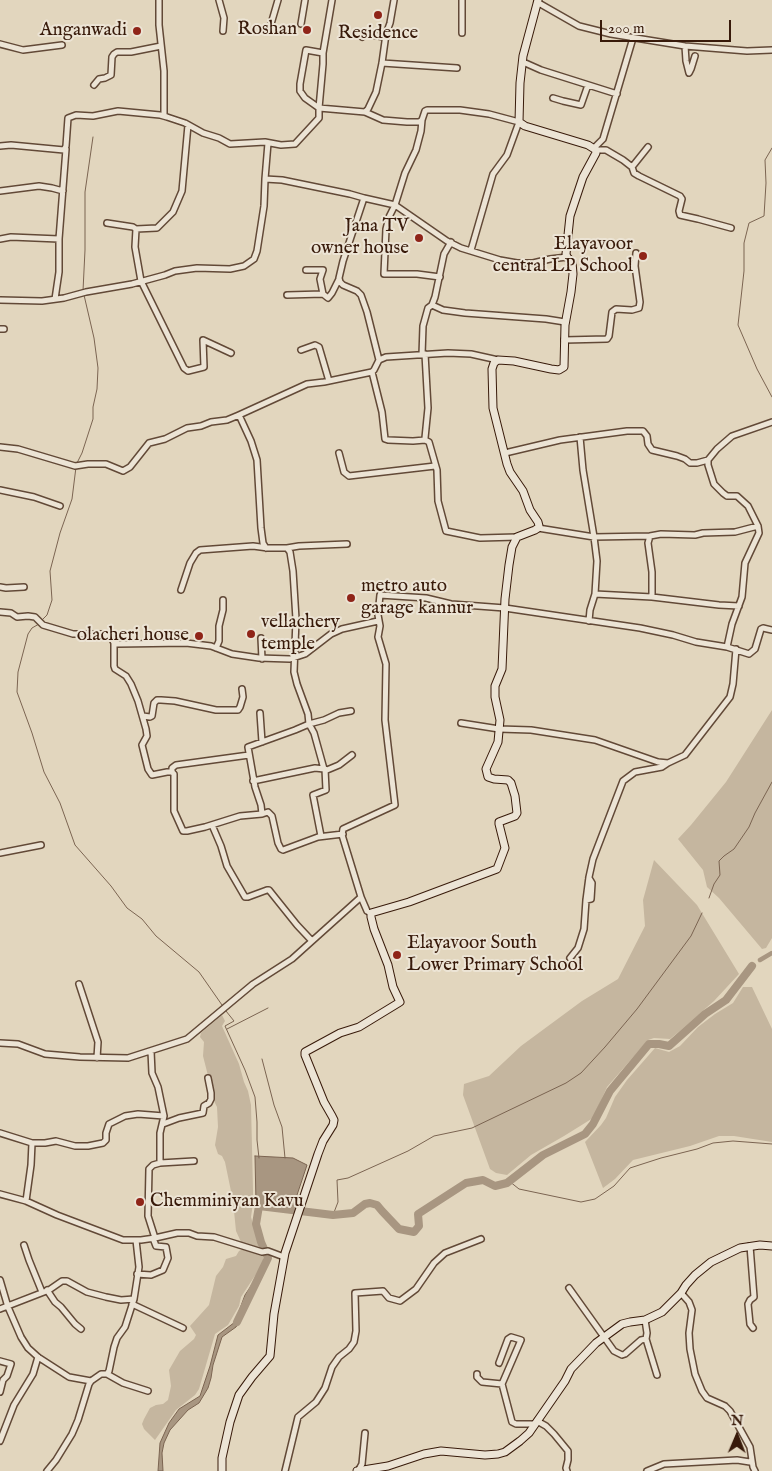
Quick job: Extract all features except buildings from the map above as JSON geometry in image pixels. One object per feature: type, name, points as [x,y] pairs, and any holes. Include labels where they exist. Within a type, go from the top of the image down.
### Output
[{"type":"main road","points":[[222,1471],[222,1458],[234,1406],[252,1377],[270,1356],[274,1314],[284,1258],[323,1141],[334,1120],[318,1087],[305,1052],[340,1033],[360,1027],[400,1002],[393,987],[388,965],[370,917],[371,913],[409,902],[497,869],[505,848],[499,822],[515,816],[517,810],[511,782],[488,777],[486,769],[498,742],[500,720],[495,686],[502,669],[505,608],[512,547],[517,537],[538,528],[538,522],[530,510],[523,491],[510,472],[504,453],[493,408],[492,369],[494,363],[498,360],[562,369],[565,362],[565,322],[573,274],[572,262],[567,257],[566,244],[570,216],[583,177],[594,156],[595,149],[525,126],[519,122],[523,62],[538,1]]},
{"type":"main road","points":[[358,1471],[388,1466],[424,1454],[441,1451],[485,1455],[498,1454],[513,1447],[536,1423],[571,1369],[605,1336],[622,1324],[652,1318],[662,1312],[681,1293],[694,1275],[711,1262],[724,1255],[750,1246],[772,1246]]},
{"type":"street","points":[[159,0],[164,72],[164,116]]},
{"type":"street","points":[[219,0],[224,18],[223,31]]},
{"type":"street","points":[[271,24],[278,0]]},
{"type":"street","points":[[301,24],[305,0]]},
{"type":"street","points":[[55,299],[59,272],[59,239],[66,149],[66,121],[68,118],[71,116],[93,116],[118,112],[164,116],[230,144],[265,142],[281,145],[294,144],[319,118],[323,64],[322,53],[332,0]]},
{"type":"street","points":[[364,112],[368,109],[376,92],[394,0]]},
{"type":"street","points":[[462,0],[462,33]]},
{"type":"street","points":[[538,1],[579,26],[634,38],[685,46],[747,51],[772,50]]},
{"type":"street","points":[[362,37],[364,34],[367,34],[384,37],[386,34]]},
{"type":"street","points":[[595,149],[603,139],[634,38]]},
{"type":"street","points":[[0,44],[23,50],[62,45]]},
{"type":"street","points":[[94,85],[99,79],[111,75],[112,57],[117,52],[131,52],[161,46]]},
{"type":"street","points":[[685,46],[689,73],[695,56]]},
{"type":"street","points":[[322,53],[306,50],[300,84],[300,91],[305,98],[319,108],[364,112],[374,117],[392,121],[419,122],[422,120]]},
{"type":"street","points":[[523,62],[541,70],[617,94]]},
{"type":"street","points":[[382,63],[457,68]]},
{"type":"street","points":[[553,98],[581,105],[588,85]]},
{"type":"street","points":[[440,277],[417,274],[384,274],[386,229],[389,217],[413,158],[421,131],[422,120],[427,110],[460,110],[489,114],[519,122],[507,155],[494,174],[471,250]]},
{"type":"street","points":[[107,223],[136,229],[157,228],[173,212],[182,191],[188,125]]},
{"type":"street","points":[[0,300],[55,299],[142,282],[175,271],[197,268],[230,269],[250,263],[254,259],[259,243],[264,206],[268,144]]},
{"type":"street","points":[[0,146],[23,146],[52,150],[66,149]]},
{"type":"street","points":[[632,167],[648,147]]},
{"type":"street","points":[[595,149],[606,150],[632,167],[639,176],[680,196],[682,200],[679,211],[680,215],[731,228]]},
{"type":"street","points":[[265,179],[282,180],[395,205],[438,236],[462,248],[500,260],[533,263],[567,257]]},
{"type":"street","points":[[0,191],[39,186],[62,191]]},
{"type":"street","points":[[287,295],[322,294],[328,298],[332,293],[339,278],[364,198]]},
{"type":"street","points":[[136,229],[134,247],[142,282],[184,368],[188,371],[204,366],[203,340],[231,353]]},
{"type":"street","points":[[0,239],[11,237],[59,239]]},
{"type":"street","points":[[425,438],[428,408],[423,355],[423,326],[428,308],[432,305],[444,254],[450,242]]},
{"type":"street","points":[[564,340],[607,339],[612,312],[616,309],[640,308],[636,253]]},
{"type":"street","points":[[306,270],[323,270],[320,279],[322,294]]},
{"type":"street","points":[[339,278],[343,285],[357,291],[360,295],[367,312],[379,360]]},
{"type":"street","points":[[432,305],[443,310],[465,313],[565,322]]},
{"type":"street","points":[[301,350],[319,347],[329,381]]},
{"type":"street","points":[[498,360],[471,354],[448,353],[386,357],[379,360],[372,372],[382,412],[385,438],[388,440],[428,441],[438,476],[438,501],[446,531],[480,538],[517,537]]},
{"type":"street","points":[[0,448],[18,449],[77,466],[100,463],[123,471],[130,466],[149,443],[165,439],[187,428],[239,416],[307,384],[372,372]]},
{"type":"street","points":[[239,416],[255,450],[258,468],[262,536],[266,548]]},
{"type":"street","points":[[504,453],[580,437],[627,430],[643,431],[652,450],[685,459],[690,463],[698,463],[708,460],[732,436],[772,422]]},
{"type":"street","points":[[580,437],[597,562],[596,594],[590,610],[589,621]]},
{"type":"street","points":[[339,453],[344,472],[349,476],[435,466]]},
{"type":"street","points":[[708,460],[714,484],[727,496],[737,496],[748,506],[758,526],[759,533],[745,563],[742,598],[732,624],[727,647]]},
{"type":"street","points":[[0,490],[34,497],[60,506]]},
{"type":"street","points":[[538,528],[594,537],[650,536],[661,534],[695,535],[735,532],[758,526]]},
{"type":"street","points":[[650,536],[648,543],[652,572],[652,597]]},
{"type":"street","points":[[181,590],[190,563],[200,550],[248,546],[288,548],[347,544]]},
{"type":"street","points":[[288,548],[294,579],[296,619],[296,658],[294,668],[297,684],[324,769],[326,790],[313,794],[321,836]]},
{"type":"street","points":[[0,587],[24,587]]},
{"type":"street","points":[[596,594],[652,597],[739,606]]},
{"type":"street","points":[[371,913],[367,911],[361,897],[343,829],[395,804],[385,720],[386,664],[378,637],[380,596],[419,598],[451,604],[505,608],[640,628],[696,642],[727,647],[749,654],[755,649],[761,629],[772,630]]},
{"type":"street","points":[[216,648],[219,641],[223,600]]},
{"type":"street","points":[[0,612],[17,617],[32,616],[41,623],[77,635],[108,635],[111,637],[114,643],[114,666],[126,676],[137,698],[147,736],[142,745],[150,774],[172,772]]},
{"type":"street","points":[[114,643],[186,643],[216,648],[232,654],[290,659],[305,654],[331,634],[342,629],[378,621]]},
{"type":"street","points":[[261,638],[262,658]]},
{"type":"street","points":[[570,958],[578,948],[584,929],[586,900],[593,859],[623,781],[635,772],[662,767],[685,755],[730,697],[736,650]]},
{"type":"street","points":[[142,716],[152,716],[154,703],[157,700],[175,701],[216,710],[238,710],[243,697],[242,689]]},
{"type":"street","points":[[262,814],[253,780],[248,747],[339,713],[351,711]]},
{"type":"street","points":[[260,713],[262,742]]},
{"type":"street","points":[[461,723],[531,730],[595,740],[634,752],[658,762],[668,763]]},
{"type":"street","points":[[249,755],[176,765],[172,768],[174,811],[183,831],[187,832],[240,816],[268,812],[272,816],[278,843],[283,850],[321,836],[343,834]]},
{"type":"street","points":[[253,780],[315,768],[324,769],[339,765],[352,755]]},
{"type":"street","points":[[212,825],[226,862],[245,897],[248,898],[269,890],[312,941]]},
{"type":"street","points":[[0,853],[41,845]]},
{"type":"street","points":[[0,1043],[18,1044],[45,1054],[80,1058],[128,1058],[186,1039],[253,984],[292,959],[361,897]]},
{"type":"street","points":[[79,984],[98,1042],[97,1058]]},
{"type":"street","points":[[151,1051],[152,1073],[158,1087],[164,1116],[160,1133],[160,1163]]},
{"type":"street","points":[[163,1124],[203,1113],[204,1106],[211,1099],[208,1078]]},
{"type":"street","points":[[0,1133],[32,1143],[56,1142],[75,1146],[96,1145],[106,1140],[109,1124],[125,1116],[138,1114],[164,1116]]},
{"type":"street","points":[[26,1201],[32,1165],[32,1143]]},
{"type":"street","points":[[138,1274],[151,1275],[164,1270],[168,1258],[166,1247],[156,1246],[148,1216],[149,1169],[153,1165],[160,1163],[194,1161]]},
{"type":"street","points":[[0,1194],[26,1201],[56,1215],[123,1240],[189,1233],[198,1236],[214,1237],[284,1258]]},
{"type":"street","points":[[285,1471],[298,1417],[316,1402],[325,1388],[332,1367],[339,1357],[350,1349],[354,1342],[356,1331],[355,1293],[383,1291],[389,1298],[400,1301],[416,1289],[434,1263],[444,1253],[481,1239]]},
{"type":"street","points":[[107,1374],[117,1338],[125,1327],[133,1302],[138,1274],[136,1240]]},
{"type":"street","points":[[24,1245],[29,1260],[45,1291],[74,1324],[81,1329]]},
{"type":"street","points":[[750,1246],[754,1297],[748,1304],[752,1328]]},
{"type":"street","points":[[0,1280],[8,1307],[28,1348],[38,1357],[69,1377],[92,1381]]},
{"type":"street","points":[[0,1309],[45,1291],[62,1281],[68,1281],[87,1292],[133,1302],[183,1328]]},
{"type":"street","points":[[569,1288],[605,1336],[611,1348],[622,1355],[631,1350],[641,1340],[646,1339]]},
{"type":"street","points":[[681,1293],[689,1302],[692,1310],[689,1333],[690,1349],[695,1374],[702,1391],[707,1398],[725,1406],[730,1411],[750,1447],[755,1471]]},
{"type":"street","points":[[645,1320],[646,1339],[657,1375]]},
{"type":"street","points":[[499,1363],[511,1337],[521,1340],[502,1384],[512,1422],[516,1424],[536,1423],[546,1426],[568,1451],[567,1471]]},
{"type":"street","points":[[0,1441],[14,1405],[29,1383],[38,1357]]},
{"type":"street","points":[[0,1361],[11,1364],[7,1376],[3,1380],[0,1392]]},
{"type":"street","points":[[48,1471],[72,1434],[89,1384],[92,1381],[101,1374],[107,1374],[123,1383],[148,1391]]},
{"type":"street","points":[[478,1374],[477,1377],[482,1382],[502,1384]]},
{"type":"street","points":[[358,1471],[362,1464],[365,1433]]},
{"type":"street","points":[[647,1471],[664,1464],[737,1460],[750,1462]]},
{"type":"shaded area","points":[[772,710],[772,938],[766,948],[762,949],[719,898],[707,887],[703,870],[678,839],[726,782]]},
{"type":"shaded area","points":[[654,860],[697,905],[739,974],[714,1001],[670,1039],[654,1038],[648,1040],[607,1087],[593,1118],[531,1155],[507,1175],[496,1173],[490,1169],[463,1095],[464,1084],[489,1076],[521,1046],[582,1001],[618,979],[645,926],[643,900]]},
{"type":"shaded area","points":[[743,987],[752,987],[772,1029],[772,1142],[734,1136],[719,1136],[690,1146],[633,1160],[615,1179],[603,1188],[585,1142],[606,1118],[615,1097],[655,1048],[669,1052],[680,1046],[698,1027],[733,1003]]},
{"type":"shaded area","points":[[222,1015],[225,1021],[222,1026],[239,1064],[251,1105],[253,1203],[251,1217],[258,1247],[241,1242],[236,1231],[233,1201],[225,1162],[222,1156],[218,1154],[215,1145],[218,1127],[217,1107],[203,1056],[204,1042],[200,1037],[201,1033]]},
{"type":"shaded area","points":[[255,1156],[293,1158],[307,1165],[292,1210],[256,1203]]},
{"type":"shaded area","points":[[243,1249],[263,1256],[264,1262],[241,1297],[239,1306],[228,1325],[215,1334],[199,1389],[195,1395],[176,1410],[155,1440],[144,1429],[142,1424],[144,1419],[150,1408],[163,1404],[168,1400],[171,1386],[169,1370],[180,1351],[196,1335],[190,1326],[209,1305],[216,1276],[226,1259],[236,1256]]},
{"type":"shaded area","points":[[251,1286],[257,1287],[252,1292],[239,1322],[236,1327],[222,1337],[208,1388],[199,1403],[188,1410],[170,1430],[162,1453],[163,1471],[158,1471],[160,1443],[169,1423],[179,1409],[200,1396],[218,1335],[235,1322],[245,1295]]},
{"type":"waterway","points":[[83,291],[85,192],[93,137]]},
{"type":"waterway","points":[[772,148],[765,160],[764,216],[749,223],[744,243],[744,271],[738,325],[757,369],[772,397]]},
{"type":"waterway","points":[[77,463],[93,419],[98,368],[94,338],[84,295]]},
{"type":"waterway","points":[[41,621],[47,615],[52,600],[50,571],[60,533],[72,499],[76,467]]},
{"type":"waterway","points":[[39,624],[32,628],[28,634],[18,672],[17,692],[44,772],[60,803],[75,845],[111,886],[127,908],[142,919],[156,936],[199,972],[222,1005]]},
{"type":"waterway","points":[[709,898],[714,884],[720,875],[719,861],[734,849],[749,827],[772,782]]},
{"type":"waterway","points":[[333,1215],[338,1202],[337,1180],[348,1178],[408,1151],[434,1136],[472,1128],[566,1083],[581,1073],[637,1009],[691,936],[702,913]]},
{"type":"waterway","points":[[760,960],[772,953]]},
{"type":"waterway","points":[[237,1322],[268,1258],[256,1224],[259,1206],[333,1215],[353,1213],[365,1204],[370,1203],[377,1205],[399,1229],[414,1232],[419,1226],[418,1214],[466,1183],[483,1180],[495,1186],[507,1183],[543,1155],[585,1134],[593,1124],[610,1091],[649,1044],[669,1046],[705,1014],[726,1000],[752,966]]},
{"type":"waterway","points":[[227,1029],[268,1008]]},
{"type":"waterway","points":[[226,1011],[234,1021],[225,1026],[255,1097],[259,1158]]},
{"type":"waterway","points":[[262,1059],[282,1127],[285,1158]]},
{"type":"waterway","points":[[509,1181],[519,1189],[581,1202],[595,1199],[614,1186],[630,1168],[661,1158],[713,1143],[733,1141],[772,1144]]},
{"type":"place","name":"Residence","points":[[378,15]]},
{"type":"place","name":"Roshan","points":[[307,30]]},
{"type":"place","name":"Anganwadi","points":[[137,31]]},
{"type":"place","name":"Jana TV owner house","points":[[419,238]]},
{"type":"place","name":"Elayavoor central LP School","points":[[643,256]]},
{"type":"place","name":"metro auto garage kannur","points":[[351,598]]},
{"type":"place","name":"vellachery temple","points":[[251,634]]},
{"type":"place","name":"olacheri house","points":[[199,636]]},
{"type":"place","name":"Elayavoor South Lower Primary School","points":[[397,955]]},
{"type":"place","name":"Chemminiyan Kavu","points":[[140,1202]]}]
